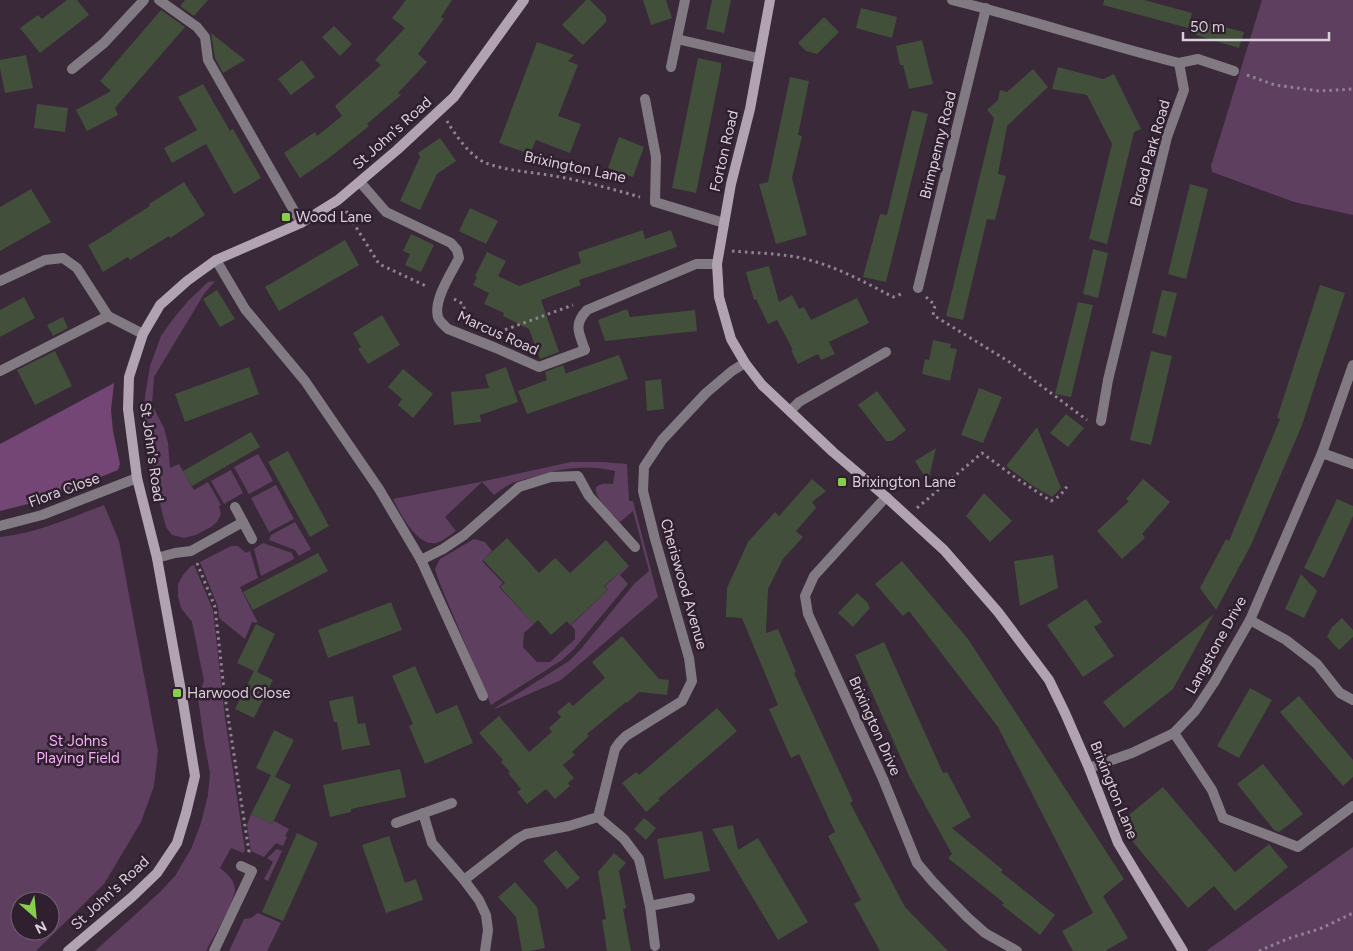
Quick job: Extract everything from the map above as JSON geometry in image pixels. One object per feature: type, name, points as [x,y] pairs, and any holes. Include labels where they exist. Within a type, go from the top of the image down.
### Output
[{"type":"street","points":[[72,69],[104,44],[144,0]]},
{"type":"street","points":[[159,0],[197,27],[205,37],[208,60],[301,223]]},
{"type":"street","name":"St John's Road","points":[[68,951],[157,873],[176,843],[195,776],[157,558],[137,478],[128,409],[129,377],[143,334],[160,305],[187,281],[216,260],[301,223],[338,200],[360,182],[454,97],[524,0]]},
{"type":"street","points":[[671,67],[685,0]]},
{"type":"street","name":"Forton Road","points":[[722,309],[717,264],[719,249],[731,184],[750,109],[770,0]]},
{"type":"street","points":[[952,0],[986,8],[1179,64],[1198,59],[1234,71]]},
{"type":"street","name":"Brimpenny Road","points":[[918,288],[986,8]]},
{"type":"street","points":[[677,39],[758,58]]},
{"type":"street","name":"Broad Park Road","points":[[1097,423],[1166,137],[1184,90],[1179,64]]},
{"type":"street","points":[[645,99],[656,157],[656,202],[724,223]]},
{"type":"street","name":"Marcus Road","points":[[360,182],[386,212],[451,243],[457,250],[459,258],[441,294],[438,306],[438,317],[448,329],[539,368],[585,350],[578,329],[579,318],[587,310],[696,264],[717,264]]},
{"type":"street","points":[[0,281],[45,260],[63,258],[77,268],[108,316],[143,334]]},
{"type":"street","points":[[216,260],[245,309],[305,381],[378,489],[422,560],[483,696]]},
{"type":"street","name":"Brixington Lane","points":[[722,309],[731,339],[745,363],[762,385],[833,452],[944,550],[992,605],[1049,680],[1089,768],[1118,842],[1180,950]]},
{"type":"street","points":[[0,371],[108,316]]},
{"type":"street","points":[[790,411],[799,402],[886,352]]},
{"type":"street","name":"Cheriswood Avenue","points":[[598,817],[615,749],[626,736],[682,701],[692,681],[690,658],[643,491],[644,467],[662,440],[694,407],[732,371],[745,363]]},
{"type":"street","name":"Langstone Drive","points":[[1089,768],[1132,753],[1174,733],[1195,711],[1215,681],[1250,620],[1322,453],[1353,365]]},
{"type":"street","points":[[1322,453],[1353,464]]},
{"type":"street","points":[[422,560],[443,549],[464,534],[519,487],[551,477],[578,476],[589,496],[635,547]]},
{"type":"street","name":"Flora Close","points":[[0,526],[42,516],[137,478]]},
{"type":"street","name":"Brixington Drive","points":[[886,497],[814,576],[805,596],[808,614],[883,779],[917,863],[933,882],[985,933],[1017,951]]},
{"type":"street","points":[[235,507],[252,539]]},
{"type":"street","points":[[157,558],[190,551],[243,522]]},
{"type":"street","points":[[1250,620],[1286,640],[1317,664],[1340,693],[1353,700]]},
{"type":"street","points":[[1174,733],[1212,790],[1223,818],[1298,847],[1353,806]]},
{"type":"street","points":[[396,823],[452,802]]},
{"type":"street","points":[[423,813],[432,842],[479,900],[486,915],[488,930],[485,951]]},
{"type":"street","points":[[464,880],[526,834],[570,826],[598,817],[624,839],[639,859],[650,906],[655,946]]},
{"type":"street","points":[[214,951],[252,871],[241,866]]},
{"type":"street","points":[[650,906],[690,898]]},
{"type":"path","points":[[1234,71],[1275,85],[1319,91],[1353,89]]},
{"type":"path","name":"Brixington Lane","points":[[440,110],[470,152],[486,163],[605,187],[656,202]]},
{"type":"path","points":[[348,214],[379,264],[453,299]]},
{"type":"path","points":[[719,249],[791,256],[817,263],[846,274],[894,297],[918,288],[935,305],[933,315],[1008,361],[1097,423]]},
{"type":"path","points":[[495,333],[505,331],[586,299],[594,306]]},
{"type":"path","points":[[458,302],[463,304],[467,321],[474,324]]},
{"type":"path","points":[[908,517],[982,453],[1051,501],[1065,490],[1069,484]]},
{"type":"path","points":[[190,551],[215,607],[224,690],[249,852],[241,866]]},
{"type":"path","points":[[1259,951],[1287,939],[1322,928],[1353,913]]},
{"type":"green space","points":[[1262,0],[1353,0],[1353,215],[1294,202],[1212,172],[1211,166]]},
{"type":"green space","points":[[215,281],[204,294],[154,377],[152,405],[164,428],[168,443],[170,468],[179,464],[194,490],[208,482],[221,505],[219,506],[221,514],[217,522],[196,535],[184,538],[172,535],[166,527],[151,458],[144,411],[145,396],[150,366],[161,336],[188,301],[208,282]]},
{"type":"green space","points":[[258,454],[273,481],[249,494],[234,467]]},
{"type":"green space","points":[[571,462],[627,464],[629,501],[633,501],[658,597],[561,680],[495,709],[569,661],[634,584],[649,571],[633,511],[620,522],[598,497],[597,487],[602,484],[613,484],[615,471],[583,467],[564,469],[513,483],[494,495],[482,482],[445,517],[456,531],[436,543],[429,543],[416,535],[393,499]]},
{"type":"green space","points":[[231,470],[243,493],[224,504],[211,481]]},
{"type":"green space","points":[[276,485],[294,519],[269,532],[251,498]]},
{"type":"green space","name":"St Johns Playing Field","points":[[104,505],[119,541],[158,751],[154,786],[141,822],[104,884],[60,927],[60,891],[10,891],[10,941],[46,941],[36,951],[0,951],[0,537],[40,529]]},
{"type":"green space","points":[[295,522],[311,549],[299,556],[295,550],[269,540],[271,535]]},
{"type":"green space","points":[[474,539],[485,542],[492,551],[482,561],[503,583],[499,587],[534,624],[524,633],[523,647],[537,662],[550,662],[575,639],[575,630],[571,625],[608,590],[605,586],[629,566],[620,575],[628,584],[574,649],[562,660],[491,705],[435,569],[440,559]]},
{"type":"green space","points":[[263,543],[292,553],[294,559],[261,576],[254,549]]},
{"type":"green space","points":[[231,546],[238,546],[246,553],[250,551],[258,578],[240,587],[257,621],[256,623],[252,622],[245,639],[219,618],[218,607],[200,562]]},
{"type":"green space","points":[[194,565],[213,610],[225,718],[245,850],[243,853],[231,848],[220,868],[234,883],[234,896],[206,951],[95,951],[175,876],[191,849],[201,823],[208,795],[210,773],[198,697],[204,681],[192,622],[181,608],[178,596],[178,584],[183,575]]},
{"type":"green space","points":[[251,814],[272,824],[274,821],[289,829],[283,846],[276,843],[264,857],[251,851],[247,825]]},
{"type":"green space","points":[[1353,847],[1353,951],[1206,951]]},
{"type":"green space","points":[[277,849],[282,851],[268,881],[264,879],[273,862],[267,858]]},
{"type":"green space","points":[[258,913],[281,923],[267,951],[229,951],[244,919],[251,918]]},
{"type":"shaded area","points":[[114,383],[111,410],[120,464],[118,470],[44,500],[0,511],[0,444]]},
{"type":"building","points":[[67,0],[77,0],[89,15],[40,53],[20,28],[38,15],[42,19]]},
{"type":"building","points":[[185,0],[208,0],[194,16],[180,6]]},
{"type":"building","points":[[406,0],[452,0],[441,17],[444,19],[418,54],[427,62],[398,93],[401,95],[367,124],[369,126],[300,178],[284,153],[315,132],[317,136],[342,116],[335,106],[381,65],[375,60],[405,28],[392,18]]},
{"type":"building","points":[[586,0],[590,0],[606,16],[606,22],[583,45],[562,25]]},
{"type":"building","points":[[643,0],[666,0],[672,18],[651,25]]},
{"type":"building","points":[[712,0],[731,0],[724,33],[706,29]]},
{"type":"building","points":[[1104,0],[1144,0],[1192,13],[1188,28],[1103,5]]},
{"type":"building","points":[[861,8],[897,17],[892,38],[856,28]]},
{"type":"building","points":[[161,10],[185,27],[115,108],[118,115],[87,131],[76,110],[111,91],[100,81]]},
{"type":"building","points":[[824,17],[839,32],[817,54],[806,51],[798,43]]},
{"type":"building","points":[[1200,21],[1244,32],[1239,48],[1196,35]]},
{"type":"building","points":[[334,26],[352,44],[340,56],[322,37]]},
{"type":"building","points":[[211,33],[245,60],[223,73],[215,58]]},
{"type":"building","points":[[922,40],[933,84],[909,89],[903,65],[900,65],[896,46]]},
{"type":"building","points":[[537,42],[574,55],[568,61],[578,65],[558,116],[581,124],[570,153],[536,140],[530,154],[499,143]]},
{"type":"building","points":[[26,55],[33,88],[5,93],[0,60]]},
{"type":"building","points":[[698,58],[721,63],[721,69],[696,193],[672,188]]},
{"type":"building","points":[[302,60],[315,77],[291,95],[278,79]]},
{"type":"building","points":[[1058,67],[1103,79],[1114,74],[1141,129],[1134,132],[1107,244],[1089,239],[1112,144],[1087,95],[1052,89]]},
{"type":"building","points":[[1033,69],[1048,87],[1007,126],[998,174],[1006,176],[995,220],[987,219],[963,320],[946,316],[994,118],[987,110],[998,100],[1000,90],[1007,92]]},
{"type":"building","points":[[790,77],[809,81],[798,135],[802,136],[792,178],[807,235],[776,244],[759,184],[768,182]]},
{"type":"building","points":[[203,84],[230,131],[233,129],[261,178],[234,194],[206,144],[172,163],[164,148],[197,130],[178,97]]},
{"type":"building","points":[[37,104],[68,108],[65,132],[34,128]]},
{"type":"building","points":[[912,110],[928,114],[886,282],[863,277],[880,214],[887,215]]},
{"type":"building","points":[[619,137],[644,147],[633,177],[608,168]]},
{"type":"building","points":[[440,138],[456,161],[437,174],[420,210],[400,201],[420,157],[418,153]]},
{"type":"building","points":[[184,182],[205,215],[170,238],[169,236],[130,260],[128,257],[103,272],[88,245]]},
{"type":"building","points":[[1190,184],[1208,189],[1186,279],[1168,274]]},
{"type":"building","points":[[31,189],[51,222],[0,251],[0,207]]},
{"type":"building","points":[[470,208],[498,221],[486,244],[459,231]]},
{"type":"building","points":[[643,230],[645,239],[671,230],[677,247],[579,280],[581,285],[541,300],[559,352],[540,359],[529,329],[503,316],[504,313],[484,304],[489,293],[473,285],[477,277],[475,276],[487,252],[506,261],[498,276],[519,286],[581,263],[578,252]]},
{"type":"building","points":[[411,234],[434,245],[421,272],[405,265],[410,254],[403,251]]},
{"type":"building","points":[[345,240],[359,265],[279,311],[265,287]]},
{"type":"building","points":[[1093,249],[1108,253],[1098,298],[1083,294]]},
{"type":"building","points":[[769,266],[779,302],[792,295],[799,309],[804,307],[811,320],[857,298],[869,323],[829,342],[835,354],[821,360],[818,354],[798,364],[791,350],[793,350],[777,320],[768,324],[756,299],[754,300],[746,272]]},
{"type":"building","points":[[1320,285],[1345,293],[1302,425],[1251,545],[1216,610],[1200,588],[1226,539],[1229,541],[1280,419],[1277,418]]},
{"type":"building","points":[[217,290],[235,319],[220,327],[203,299]]},
{"type":"building","points":[[1162,290],[1177,293],[1166,337],[1152,333]]},
{"type":"building","points":[[24,297],[35,318],[0,337],[0,310]]},
{"type":"building","points":[[1078,302],[1093,305],[1071,397],[1055,394]]},
{"type":"building","points":[[627,309],[630,317],[695,310],[697,331],[605,341],[598,320]]},
{"type":"building","points":[[382,315],[400,345],[368,364],[358,349],[361,347],[353,333]]},
{"type":"building","points":[[63,317],[68,328],[53,336],[47,325]]},
{"type":"building","points":[[933,340],[951,344],[950,348],[957,349],[950,381],[922,374],[925,359],[929,360]]},
{"type":"building","points":[[55,351],[72,386],[35,405],[17,370]]},
{"type":"building","points":[[1151,351],[1172,356],[1151,445],[1130,440]]},
{"type":"building","points":[[619,355],[628,379],[527,414],[518,391],[547,380],[545,372],[563,365],[566,374]]},
{"type":"building","points":[[249,367],[259,394],[185,422],[175,394]]},
{"type":"building","points":[[506,367],[518,402],[480,415],[481,422],[454,425],[451,392],[489,388],[485,375]]},
{"type":"building","points":[[403,369],[433,394],[413,418],[398,405],[402,399],[388,387]]},
{"type":"building","points":[[661,379],[664,409],[647,411],[645,381]]},
{"type":"building","points":[[979,388],[1002,397],[983,443],[961,435]]},
{"type":"building","points":[[877,391],[906,430],[892,441],[886,441],[858,405]]},
{"type":"building","points":[[1066,414],[1084,428],[1068,447],[1050,433]]},
{"type":"building","points":[[1037,427],[1061,488],[1052,497],[1006,466]]},
{"type":"building","points":[[251,432],[260,447],[192,486],[183,471]]},
{"type":"building","points":[[936,448],[928,482],[915,461]]},
{"type":"building","points":[[288,451],[329,526],[310,537],[268,462]]},
{"type":"building","points":[[812,479],[826,491],[812,502],[816,508],[796,531],[803,537],[783,559],[768,589],[766,633],[778,629],[796,672],[794,673],[853,801],[850,803],[905,907],[948,951],[880,951],[854,904],[861,900],[828,836],[835,832],[799,754],[791,758],[769,709],[778,705],[742,618],[726,617],[727,588],[748,542],[775,512],[779,516]]},
{"type":"building","points":[[1143,479],[1170,502],[1142,534],[1145,538],[1122,559],[1097,531],[1129,501],[1126,499]]},
{"type":"building","points":[[984,493],[1012,521],[990,542],[966,516]]},
{"type":"building","points":[[1337,499],[1353,506],[1353,516],[1324,578],[1304,568]]},
{"type":"building","points":[[507,538],[539,573],[555,558],[570,573],[606,540],[628,565],[604,586],[608,590],[570,625],[567,621],[551,635],[538,620],[534,624],[500,587],[505,583],[483,560]]},
{"type":"building","points":[[318,553],[328,571],[253,610],[243,592]]},
{"type":"building","points":[[1053,555],[1058,588],[1020,606],[1014,561]]},
{"type":"building","points":[[902,561],[968,639],[1124,879],[1103,896],[1128,938],[1105,951],[1073,951],[1062,931],[1093,913],[998,727],[909,611],[903,616],[875,584]]},
{"type":"building","points":[[1301,574],[1317,591],[1304,618],[1285,609]]},
{"type":"building","points":[[857,593],[867,602],[870,608],[853,627],[838,613]]},
{"type":"building","points":[[1086,599],[1102,622],[1094,627],[1114,656],[1083,677],[1047,625]]},
{"type":"building","points":[[391,602],[402,630],[328,658],[318,630]]},
{"type":"building","points":[[1214,614],[1173,689],[1124,728],[1103,702]]},
{"type":"building","points":[[1342,618],[1353,630],[1353,637],[1339,650],[1327,637],[1332,627]]},
{"type":"building","points":[[256,624],[275,634],[257,672],[273,680],[254,718],[235,709],[254,671],[237,663]]},
{"type":"building","points":[[622,636],[659,679],[669,680],[667,695],[639,692],[626,702],[587,734],[589,736],[572,752],[575,755],[563,765],[574,778],[568,783],[570,786],[555,799],[546,789],[527,804],[517,792],[521,789],[501,762],[503,760],[479,733],[499,716],[529,752],[552,732],[549,728],[561,717],[557,712],[569,702],[573,706],[605,678],[592,662]]},
{"type":"building","points":[[884,642],[943,773],[947,772],[971,817],[952,828],[1003,870],[1001,872],[1055,915],[1040,935],[948,858],[952,854],[910,778],[855,655]]},
{"type":"building","points":[[415,666],[436,714],[457,705],[473,743],[425,764],[409,726],[413,724],[392,676]]},
{"type":"building","points":[[1250,688],[1272,700],[1239,758],[1217,746]]},
{"type":"building","points":[[353,696],[358,724],[365,723],[370,745],[342,750],[337,722],[334,722],[329,701]]},
{"type":"building","points":[[1299,696],[1353,760],[1353,777],[1343,786],[1280,712]]},
{"type":"building","points":[[717,708],[737,731],[658,799],[660,800],[646,812],[622,783],[636,772],[639,775]]},
{"type":"building","points":[[274,730],[294,740],[275,777],[291,785],[272,824],[251,814],[271,775],[256,768]]},
{"type":"building","points":[[1263,764],[1303,814],[1279,832],[1274,830],[1237,784]]},
{"type":"building","points":[[400,769],[406,797],[351,809],[351,812],[330,817],[323,785]]},
{"type":"building","points":[[1163,787],[1235,872],[1269,844],[1288,867],[1235,911],[1214,886],[1188,908],[1118,824]]},
{"type":"building","points":[[644,818],[656,828],[646,840],[634,829]]},
{"type":"building","points":[[733,825],[738,850],[758,838],[808,922],[778,940],[712,829]]},
{"type":"building","points":[[702,831],[710,871],[664,879],[657,839]]},
{"type":"building","points":[[297,833],[318,843],[283,921],[262,912]]},
{"type":"building","points":[[389,836],[405,883],[416,879],[423,900],[386,913],[362,845]]},
{"type":"building","points":[[556,850],[580,878],[567,889],[543,861]]},
{"type":"building","points":[[614,853],[626,863],[619,871],[626,908],[623,909],[631,951],[607,951],[602,920],[606,919],[598,872]]},
{"type":"building","points":[[515,882],[537,907],[545,948],[522,951],[516,917],[498,897]]},
{"type":"place","name":"Wood Lane","points":[[286,217]]},
{"type":"place","name":"Brixington Lane","points":[[842,482]]},
{"type":"place","name":"Harwood Close","points":[[177,693]]}]
